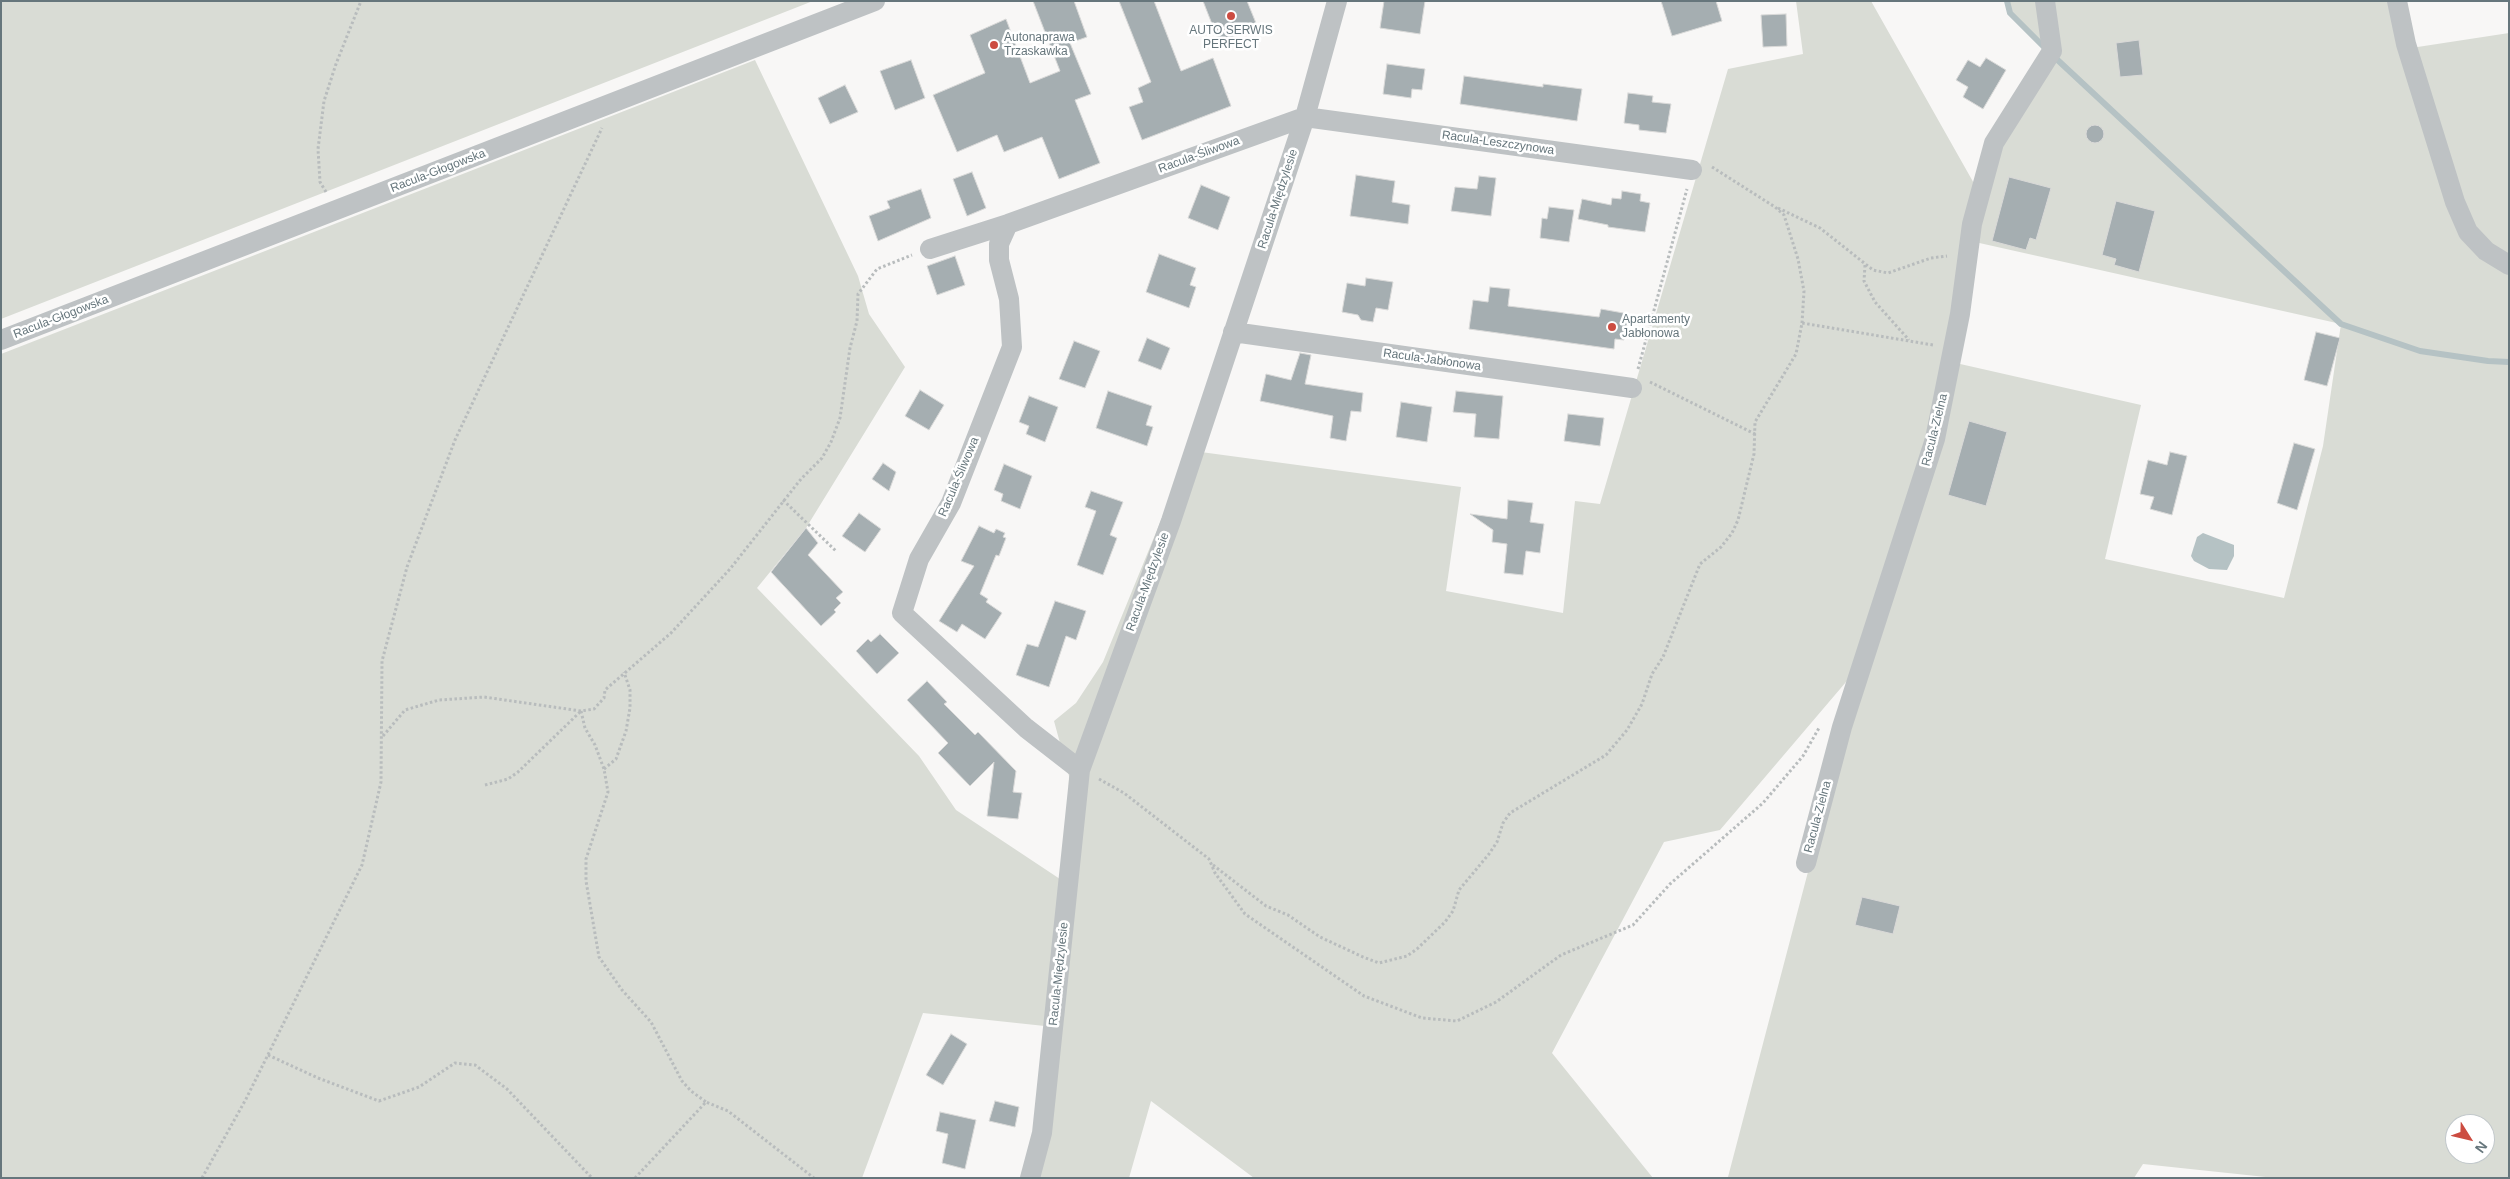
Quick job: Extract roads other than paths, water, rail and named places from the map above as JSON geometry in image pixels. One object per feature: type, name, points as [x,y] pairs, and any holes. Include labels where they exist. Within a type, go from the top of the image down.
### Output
[{"type":"street","name":"Racula-Głogowska","points":[[1,340],[875,1]]},
{"type":"street","name":"Racula-Międzylesie","points":[[1030,1178],[1042,1133],[1080,770],[1171,521],[1305,117],[1336,1]]},
{"type":"street","name":"Racula-Zielna","points":[[1806,863],[1842,727],[1934,439],[1953,350],[1972,224],[1994,143],[2048,56],[2045,1]]},
{"type":"street","points":[[2397,1],[2406,44],[2455,202],[2468,232],[2486,251],[2509,265]]},
{"type":"street","name":"Racula-Leszczynowa","points":[[1305,117],[1692,170]]},
{"type":"street","name":"Racula-Śliwowa","points":[[930,249],[1008,224],[1305,117]]},
{"type":"street","name":"Racula-Śliwowa","points":[[1008,224],[1000,244],[999,260],[1009,299],[1012,347],[951,502],[919,559],[902,613],[1026,728],[1080,770]]},
{"type":"street","name":"Racula-Jabłonowa","points":[[1233,332],[1633,383]]},
{"type":"waterway","points":[[2007,1],[2010,13],[2049,52],[2341,324],[2420,351],[2488,361],[2509,362]]},
{"type":"place","name":"AUTO SERWIS PERFECT","points":[[1231,16]]},
{"type":"place","name":"Autonaprawa Trzaskawka","points":[[994,45]]},
{"type":"place","name":"Apartamenty Jabłonowa","points":[[1612,327]]}]
